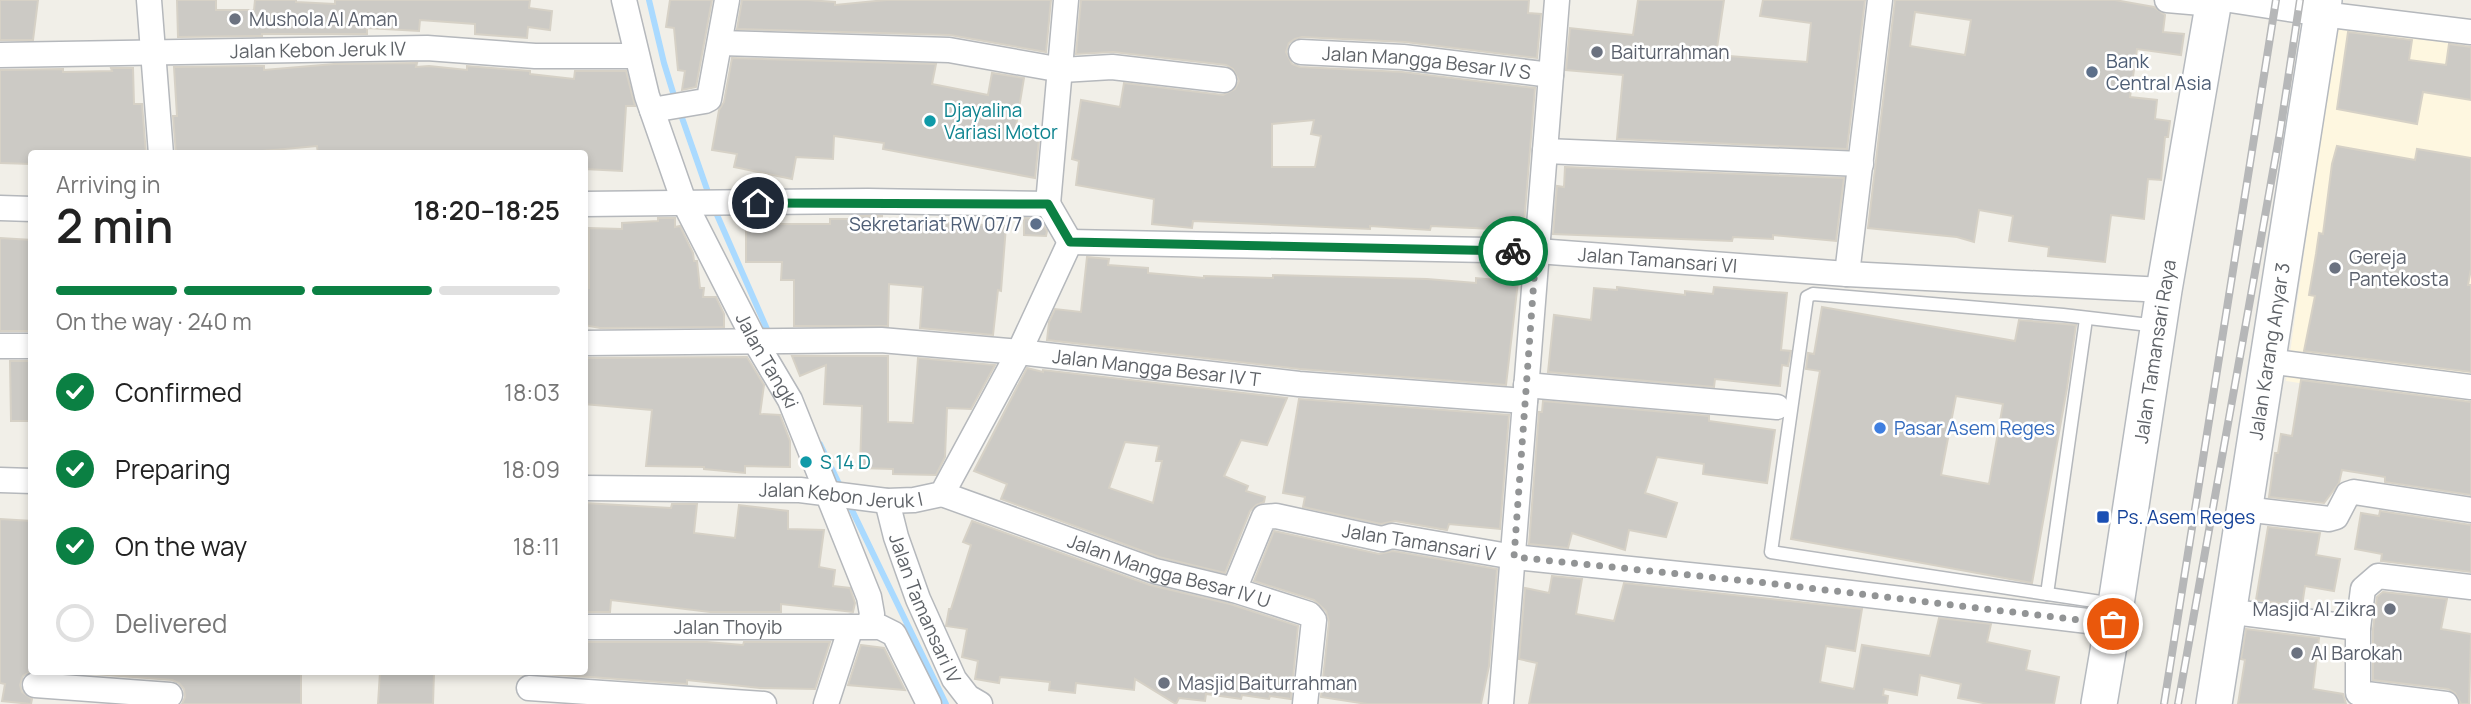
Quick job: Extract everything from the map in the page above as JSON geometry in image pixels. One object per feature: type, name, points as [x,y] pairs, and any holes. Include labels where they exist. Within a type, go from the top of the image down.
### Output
[{"type":"street","points":[[149,0],[161,150]]},
{"type":"street","name":"Jalan Tangki","points":[[624,0],[636,56],[665,107],[690,202],[757,341],[790,400],[831,493],[869,597],[872,620],[860,626]]},
{"type":"street","points":[[665,107],[709,99],[727,0]]},
{"type":"street","points":[[1066,0],[1062,70],[1048,204],[1070,242]]},
{"type":"street","points":[[1501,704],[1557,0]]},
{"type":"street","points":[[1847,274],[1880,0]]},
{"type":"street","points":[[2167,0],[2323,7],[2471,32]]},
{"type":"street","name":"Jalan Tamansari Raya","points":[[2099,704],[2164,290],[2219,1]]},
{"type":"street","name":"Jalan Karang Anyar 3","points":[[2214,704],[2226,611],[2323,7]]},
{"type":"street","points":[[720,43],[949,50],[1062,70],[1112,67],[1224,80]]},
{"type":"street","name":"Jalan Kebon Jeruk IV","points":[[0,55],[427,48],[535,57],[636,56]]},
{"type":"street","name":"Jalan Mangga Besar IV S","points":[[1301,51],[1403,57],[1551,75]]},
{"type":"street","points":[[1545,151],[1861,164]]},
{"type":"street","points":[[588,204],[868,201],[1048,204]]},
{"type":"street","points":[[0,208],[28,209]]},
{"type":"street","name":"Jalan Tamansari VI","points":[[1070,242],[1536,251],[1847,274],[2164,290]]},
{"type":"street","name":"Jalan Kebon Jeruk I","points":[[588,488],[831,493],[880,500],[914,500],[942,494],[1019,352],[1070,242]]},
{"type":"street","name":"Jalan Mangga Besar IV T","points":[[588,342],[881,340],[1019,352],[1299,384],[1777,407]]},
{"type":"street","points":[[0,346],[28,346]]},
{"type":"street","points":[[2267,361],[2471,387]]},
{"type":"street","points":[[0,480],[28,481]]},
{"type":"street","points":[[2244,509],[2329,519],[2336,517],[2348,494],[2354,492],[2471,510]]},
{"type":"street","name":"Jalan Mangga Besar IV U","points":[[942,494],[1155,571],[1234,590],[1309,614],[1314,620],[1305,704]]},
{"type":"street","name":"Jalan Tamansari IV","points":[[880,500],[918,599],[954,680],[968,697],[980,704]]},
{"type":"street","name":"Jalan Tamansari V","points":[[1234,590],[1264,517],[1276,516],[1382,538],[1392,536],[1514,557],[2115,614]]},
{"type":"street","points":[[2446,704],[2358,698],[2358,628],[2363,589],[2378,576],[2471,587]]},
{"type":"street","points":[[2226,611],[2358,628]]},
{"type":"street","points":[[826,704],[860,626],[888,630],[894,634],[929,704]]},
{"type":"street","name":"Jalan Thoyib","points":[[588,627],[860,626]]},
{"type":"street","points":[[35,687],[170,695]]},
{"type":"street","points":[[530,688],[764,704]]},
{"type":"lane","points":[[2115,614],[2046,593],[1771,552],[1790,407],[1809,295],[2158,326]]},
{"type":"lane","points":[[2046,593],[2086,319]]},
{"type":"shaded area","points":[[2336,27],[2471,46],[2471,409],[2286,381]]},
{"type":"building","points":[[0,0],[38,0],[33,40],[0,40]]},
{"type":"building","points":[[177,0],[216,0],[216,10],[254,10],[255,0],[335,4],[335,0],[530,0],[529,8],[552,11],[550,30],[528,27],[527,38],[475,34],[475,24],[420,20],[419,31],[367,28],[367,34],[178,37]]},
{"type":"building","points":[[670,0],[712,0],[696,87],[682,90],[685,71],[678,70],[674,28],[666,27]]},
{"type":"building","points":[[742,0],[808,0],[835,2],[835,5],[886,0],[1051,0],[1046,52],[950,35],[737,29]]},
{"type":"building","points":[[1081,0],[1529,0],[1528,13],[1541,14],[1537,58],[1405,42],[1302,37],[1289,43],[1286,52],[1292,64],[1300,67],[1402,72],[1535,88],[1523,236],[1514,236],[1514,230],[1431,226],[1430,230],[1193,221],[1192,228],[1152,224],[1154,199],[1076,185],[1079,161],[1072,159],[1081,100],[1120,107],[1124,83],[1223,95],[1235,89],[1239,81],[1233,69],[1226,65],[1113,52],[1076,54]],"holes":[[[1314,120],[1311,134],[1321,136],[1315,167],[1272,167],[1272,124]]]},
{"type":"building","points":[[1638,0],[1724,0],[1716,55],[1807,62],[1811,23],[1760,16],[1763,0],[1865,0],[1847,149],[1617,139],[1623,75],[1566,70],[1570,28],[1633,35]]},
{"type":"building","points":[[1895,0],[2115,0],[2154,7],[2165,15],[2163,32],[2184,34],[2181,55],[2137,49],[2130,97],[2157,100],[2155,119],[2170,121],[2168,137],[2165,137],[2161,180],[2148,179],[2144,219],[2111,215],[2105,262],[2048,256],[2049,247],[2009,241],[2013,216],[1979,210],[1974,242],[1957,237],[1868,228]],"holes":[[[1915,12],[1971,20],[1965,55],[1910,46]]]},
{"type":"building","points":[[2348,32],[2412,40],[2409,60],[2446,65],[2449,44],[2471,47],[2471,100],[2423,92],[2417,124],[2337,109]]},
{"type":"building","points":[[732,58],[936,64],[932,84],[988,95],[992,73],[1024,78],[1016,126],[1040,130],[1035,178],[883,149],[884,143],[834,136],[833,159],[796,157],[792,179],[734,167],[737,154],[712,150]]},
{"type":"building","points":[[417,63],[416,67],[467,70],[467,66],[530,71],[530,74],[574,79],[575,71],[626,71],[635,106],[626,106],[622,171],[588,169],[588,150],[318,150],[317,146],[274,150],[176,150],[174,67],[264,66],[264,70],[334,64]]},
{"type":"building","points":[[111,68],[133,68],[134,104],[142,104],[146,150],[28,150],[28,164],[0,163],[0,70],[112,71]]},
{"type":"building","points":[[2337,146],[2415,160],[2417,149],[2471,158],[2471,269],[2468,285],[2471,285],[2471,372],[2304,351],[2315,296],[2309,295],[2319,233],[2323,234],[2332,164]]},
{"type":"building","points":[[1565,167],[1844,178],[1836,241],[1773,235],[1773,239],[1733,237],[1732,241],[1553,234],[1557,186],[1564,187]]},
{"type":"building","points":[[856,216],[882,216],[882,220],[1006,226],[1001,291],[998,290],[993,335],[920,328],[923,287],[889,284],[888,326],[794,326],[794,280],[781,280],[782,262],[746,262],[746,217],[772,217],[772,224],[830,224],[830,219],[856,219]]},
{"type":"building","points":[[658,218],[675,218],[675,227],[680,226],[694,261],[697,261],[700,288],[704,288],[703,297],[716,297],[724,314],[724,327],[600,328],[588,326],[589,228],[622,229],[622,223],[658,221]]},
{"type":"building","name":"Sekretariat RW 07/7","points":[[1024,218],[1039,219],[1047,231],[1046,236],[1024,235]]},
{"type":"building","points":[[0,238],[28,240],[28,331],[0,331]]},
{"type":"building","points":[[1087,257],[1109,259],[1108,265],[1148,268],[1148,273],[1204,278],[1273,278],[1273,275],[1476,283],[1476,278],[1518,282],[1506,385],[1300,369],[1047,340],[1049,322],[1055,309],[1081,312]]},
{"type":"building","points":[[1617,287],[1685,295],[1685,291],[1713,294],[1714,287],[1787,293],[1781,350],[1791,351],[1788,366],[1782,365],[1780,386],[1715,379],[1714,387],[1548,372],[1554,315],[1591,320],[1594,288],[1617,290]]},
{"type":"building","name":"Pasar Asem Reges","points":[[1822,307],[2015,341],[2019,320],[2076,325],[2032,583],[1791,539],[1820,371],[1806,369],[1808,353],[1814,354]],"holes":[[[1956,396],[2003,404],[1989,484],[1941,475]]]},
{"type":"building","points":[[792,356],[888,356],[888,422],[913,423],[918,358],[995,365],[971,409],[947,408],[945,457],[936,475],[893,474],[893,469],[860,468],[862,406],[824,404],[826,365],[800,376]]},
{"type":"building","points":[[747,357],[764,385],[760,414],[780,415],[790,441],[790,467],[745,466],[745,473],[704,467],[646,466],[652,410],[588,404],[588,358]]},
{"type":"building","points":[[10,361],[28,361],[28,421],[11,421]]},
{"type":"building","points":[[1027,368],[1043,372],[1287,398],[1267,445],[1241,440],[1224,476],[1248,486],[1246,491],[1265,497],[1264,502],[1250,511],[1225,573],[1159,557],[1001,499],[1007,484],[974,471]],"holes":[[[1125,442],[1159,446],[1156,461],[1162,461],[1153,503],[1109,488]]]},
{"type":"building","points":[[2301,380],[2471,402],[2471,495],[2385,482],[2385,477],[2342,470],[2339,483],[2324,503],[2269,497],[2275,453],[2278,453],[2281,434],[2292,436]]},
{"type":"building","points":[[1299,399],[1509,415],[1500,529],[1449,524],[1447,530],[1395,521],[1381,524],[1303,507],[1305,497],[1283,493]]},
{"type":"building","points":[[1543,401],[1709,416],[1709,421],[1775,430],[1767,483],[1703,474],[1704,464],[1657,457],[1645,493],[1677,503],[1666,537],[1629,530],[1625,550],[1572,533],[1568,548],[1529,544],[1539,412],[1542,412]]},
{"type":"building","points":[[588,503],[671,508],[672,504],[697,504],[694,533],[735,538],[739,505],[788,511],[788,529],[824,530],[819,567],[835,570],[833,586],[850,588],[855,603],[853,612],[781,604],[781,612],[710,612],[611,600],[610,612],[588,612]]},
{"type":"building","points":[[2380,511],[2471,525],[2471,572],[2381,561],[2382,554],[2355,549],[2361,513],[2379,516]]},
{"type":"building","points":[[0,519],[28,521],[28,673],[23,676],[20,685],[22,692],[32,699],[31,704],[2,701],[5,684],[0,683]]},
{"type":"building","points":[[972,521],[1150,585],[1230,604],[1298,626],[1291,699],[1242,695],[1241,699],[1206,694],[1205,701],[1179,698],[1176,704],[1135,679],[1134,690],[1076,683],[1075,693],[1049,690],[1050,682],[1000,677],[999,683],[975,679],[978,661],[962,657],[967,629],[946,626],[949,609],[971,545],[963,542]]},
{"type":"building","points":[[2268,527],[2320,533],[2316,555],[2340,559],[2334,591],[2305,586],[2302,606],[2256,600]]},
{"type":"building","points":[[1274,531],[1379,554],[1393,551],[1497,569],[1489,666],[1481,704],[1367,704],[1321,697],[1329,622],[1326,611],[1314,600],[1254,581]]},
{"type":"building","points":[[1552,576],[1582,579],[1576,614],[1614,621],[1624,583],[1862,609],[1855,651],[1826,646],[1820,682],[1854,689],[1862,645],[1930,656],[1939,618],[1991,624],[1987,642],[2030,651],[2026,670],[2059,677],[2054,704],[1988,704],[1958,698],[1961,684],[1920,675],[1917,695],[1884,689],[1883,695],[1888,696],[1887,704],[1529,704],[1537,663],[1519,659],[1525,588],[1549,593]]},
{"type":"building","points":[[2383,592],[2447,599],[2441,629],[2471,634],[2469,704],[2461,704],[2455,693],[2448,689],[2373,680],[2373,629],[2377,597]]},
{"type":"building","points":[[2246,629],[2319,638],[2313,689],[2343,694],[2346,704],[2238,704],[2245,660],[2241,659]]},
{"type":"building","points":[[588,642],[707,642],[743,645],[744,642],[830,642],[815,689],[760,688],[687,680],[687,684],[562,675],[588,675]]},
{"type":"building","points":[[861,645],[884,648],[905,690],[848,685]]},
{"type":"building","points":[[108,675],[301,675],[301,704],[182,704],[184,689],[172,680]]},
{"type":"building","points":[[380,675],[434,675],[433,704],[378,704]]},
{"type":"waterway","points":[[649,0],[675,99]]},
{"type":"waterway","points":[[680,112],[710,198]]},
{"type":"waterway","points":[[714,208],[770,336]]},
{"type":"waterway","points":[[820,444],[841,488]]},
{"type":"waterway","points":[[849,504],[946,704]]},
{"type":"railway","points":[[2164,704],[2276,0]]},
{"type":"railway","points":[[2178,704],[2280,132],[2300,0]]},
{"type":"way so far","points":[[1513,251],[1536,251],[1514,557],[1767,583],[2113,624]]},
{"type":"place","name":"Mushola Al Aman","points":[[235,19]]},
{"type":"place","name":"Baiturrahman","points":[[1597,52]]},
{"type":"place","name":"Bank Central Asia","points":[[2092,72]]},
{"type":"place","name":"Djayalina Variasi Motor","points":[[930,121]]},
{"type":"place","name":"Sekretariat RW 07/7","points":[[1036,224]]},
{"type":"place","name":"Gereja Pantekosta","points":[[2335,268]]},
{"type":"place","name":"Pasar Asem Reges","points":[[1880,428]]},
{"type":"place","name":"S 14 D","points":[[806,462]]},
{"type":"place","name":"Ps. Asem Reges","points":[[2103,517]]},
{"type":"place","name":"Masjid Al Zikra","points":[[2390,609]]},
{"type":"place","name":"Al Barokah","points":[[2297,653]]},
{"type":"place","name":"Masjid Baiturrahman","points":[[1164,683]]},
{"type":"route","points":[[758,203],[868,201],[1048,204],[1070,242],[1513,251]]}]
